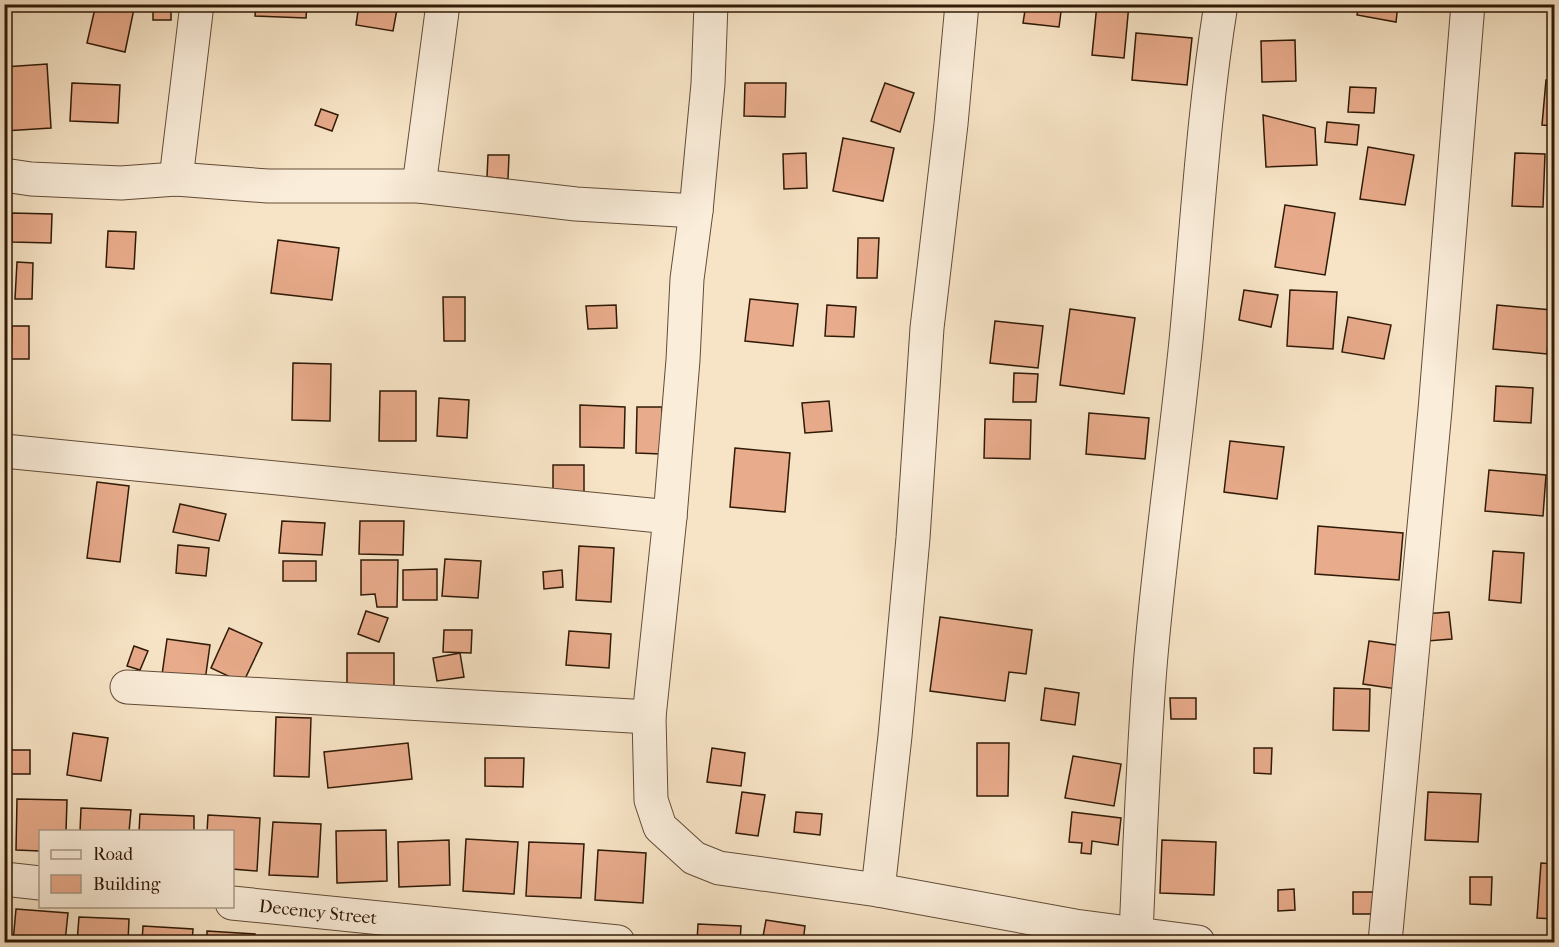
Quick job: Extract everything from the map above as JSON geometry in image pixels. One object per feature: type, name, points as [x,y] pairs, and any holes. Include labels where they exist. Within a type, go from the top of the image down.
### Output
[{"type":"street","points":[[176,179],[197,4]]},
{"type":"street","points":[[418,186],[443,4]]},
{"type":"street","points":[[711,4],[708,84],[687,279],[670,517],[649,717],[651,800],[660,827],[694,858],[719,868],[878,890],[1075,926],[1198,942]]},
{"type":"street","points":[[878,890],[913,538],[927,327],[951,124],[962,4]]},
{"type":"street","points":[[1136,934],[1150,668],[1186,341],[1211,68],[1221,4]]},
{"type":"street","points":[[1385,942],[1435,410],[1468,4]]},
{"type":"street","points":[[4,175],[31,179],[122,183],[176,179],[268,186],[418,186],[576,204],[696,211]]},
{"type":"street","points":[[4,451],[670,517]]},
{"type":"street","points":[[127,687],[649,717]]},
{"type":"street","points":[[4,879],[39,883]]},
{"type":"street","name":"Decency Street","points":[[234,903],[368,930],[618,942]]},
{"type":"building","points":[[96,4],[135,4],[125,52],[87,43]]},
{"type":"building","points":[[153,4],[171,4],[171,20],[153,20]]},
{"type":"building","points":[[256,4],[307,4],[306,18],[255,16]]},
{"type":"building","points":[[359,4],[398,4],[393,31],[356,25]]},
{"type":"building","points":[[1026,4],[1062,4],[1059,27],[1023,23]]},
{"type":"building","points":[[1097,4],[1129,4],[1124,58],[1092,55]]},
{"type":"building","points":[[1359,4],[1398,4],[1396,22],[1357,15]]},
{"type":"building","points":[[1136,33],[1192,38],[1187,85],[1132,80]]},
{"type":"building","points":[[1295,40],[1296,81],[1262,82],[1261,41]]},
{"type":"building","points":[[47,64],[51,128],[4,131],[4,67]]},
{"type":"building","points":[[1546,80],[1554,80],[1554,126],[1542,125]]},
{"type":"building","points":[[72,83],[120,85],[118,123],[70,121]]},
{"type":"building","points":[[745,83],[786,83],[785,117],[744,116]]},
{"type":"building","points":[[885,83],[914,93],[900,132],[871,121]]},
{"type":"building","points":[[1350,87],[1376,88],[1374,113],[1348,112]]},
{"type":"building","points":[[321,109],[338,115],[332,131],[315,125]]},
{"type":"building","points":[[1263,115],[1315,128],[1317,165],[1266,167]]},
{"type":"building","points":[[1327,122],[1359,125],[1357,145],[1325,142]]},
{"type":"building","points":[[843,138],[894,148],[883,201],[833,191]]},
{"type":"building","points":[[1368,147],[1414,155],[1405,205],[1360,199]]},
{"type":"building","points":[[806,153],[807,188],[784,189],[783,154]]},
{"type":"building","points":[[1515,153],[1545,154],[1543,207],[1512,206]]},
{"type":"building","points":[[488,155],[509,155],[508,179],[487,177]]},
{"type":"building","points":[[1285,205],[1335,213],[1325,275],[1275,267]]},
{"type":"building","points":[[12,213],[52,214],[51,243],[12,242]]},
{"type":"building","points":[[108,231],[136,232],[134,269],[106,267]]},
{"type":"building","points":[[858,238],[879,238],[877,278],[857,278]]},
{"type":"building","points":[[278,240],[339,248],[332,300],[271,293]]},
{"type":"building","points":[[17,262],[33,263],[32,299],[15,299]]},
{"type":"building","points":[[1244,290],[1278,295],[1271,327],[1239,320]]},
{"type":"building","points":[[1290,290],[1337,292],[1333,349],[1287,346]]},
{"type":"building","points":[[443,297],[465,297],[465,341],[444,341]]},
{"type":"building","points":[[750,299],[798,304],[793,346],[745,341]]},
{"type":"building","points":[[616,305],[617,328],[588,329],[586,306]]},
{"type":"building","points":[[827,305],[856,307],[854,337],[825,336]]},
{"type":"building","points":[[1497,305],[1552,310],[1547,354],[1493,349]]},
{"type":"building","points":[[1070,309],[1135,318],[1124,394],[1060,385]]},
{"type":"building","points":[[1348,317],[1391,325],[1384,359],[1342,352]]},
{"type":"building","points":[[995,321],[1043,326],[1038,368],[990,363]]},
{"type":"building","points":[[12,326],[29,326],[29,359],[11,359]]},
{"type":"building","points":[[293,363],[331,364],[330,421],[292,420]]},
{"type":"building","points":[[1014,373],[1038,374],[1036,402],[1013,402]]},
{"type":"building","points":[[1496,386],[1533,388],[1531,423],[1494,421]]},
{"type":"building","points":[[380,391],[416,391],[416,441],[379,441]]},
{"type":"building","points":[[439,398],[469,400],[467,438],[437,436]]},
{"type":"building","points":[[829,401],[832,431],[805,433],[802,403]]},
{"type":"building","points":[[580,405],[625,407],[624,448],[580,447]]},
{"type":"building","points":[[637,407],[662,407],[661,454],[636,453]]},
{"type":"building","points":[[1089,413],[1149,418],[1145,459],[1086,454]]},
{"type":"building","points":[[985,419],[1031,420],[1030,459],[984,458]]},
{"type":"building","points":[[1230,441],[1284,447],[1277,499],[1224,492]]},
{"type":"building","points":[[735,448],[790,453],[785,512],[730,507]]},
{"type":"building","points":[[553,465],[584,465],[584,496],[553,496]]},
{"type":"building","points":[[1489,470],[1546,475],[1543,516],[1485,511]]},
{"type":"building","points":[[97,482],[129,486],[120,562],[87,558]]},
{"type":"building","points":[[180,504],[226,514],[219,541],[173,532]]},
{"type":"building","points":[[282,521],[325,523],[322,555],[279,553]]},
{"type":"building","points":[[360,521],[404,521],[403,555],[359,554]]},
{"type":"building","points":[[1318,526],[1403,533],[1399,580],[1315,574]]},
{"type":"building","points":[[178,545],[209,548],[206,576],[176,573]]},
{"type":"building","points":[[579,546],[614,548],[611,602],[576,600]]},
{"type":"building","points":[[1493,551],[1524,553],[1521,603],[1489,600]]},
{"type":"building","points":[[4,557],[10,557],[10,592],[4,591]]},
{"type":"building","points":[[445,559],[481,561],[478,598],[442,596]]},
{"type":"building","points":[[361,560],[398,560],[397,607],[377,607],[375,594],[361,595]]},
{"type":"building","points":[[283,561],[316,561],[316,581],[283,581]]},
{"type":"building","points":[[437,569],[437,600],[403,600],[403,570]]},
{"type":"building","points":[[562,570],[563,587],[544,589],[543,572]]},
{"type":"building","points":[[366,611],[388,618],[379,642],[358,634]]},
{"type":"building","points":[[1449,612],[1452,639],[1427,641],[1424,614]]},
{"type":"building","points":[[940,617],[1032,630],[1026,674],[1009,672],[1005,701],[930,691]]},
{"type":"building","points":[[229,628],[262,643],[243,683],[211,668]]},
{"type":"building","points":[[444,630],[472,630],[471,653],[443,652]]},
{"type":"building","points":[[569,631],[611,634],[609,668],[566,665]]},
{"type":"building","points":[[167,639],[210,645],[204,688],[161,682]]},
{"type":"building","points":[[1369,641],[1403,646],[1397,689],[1363,684]]},
{"type":"building","points":[[134,646],[148,651],[140,670],[127,666]]},
{"type":"building","points":[[347,653],[394,653],[394,693],[347,694]]},
{"type":"building","points":[[460,653],[464,677],[437,681],[433,658]]},
{"type":"building","points":[[1045,688],[1079,693],[1075,725],[1041,720]]},
{"type":"building","points":[[1334,688],[1370,689],[1369,731],[1333,730]]},
{"type":"building","points":[[1170,698],[1196,698],[1196,719],[1171,719]]},
{"type":"building","points":[[276,717],[311,718],[309,777],[274,776]]},
{"type":"building","points":[[73,733],[108,738],[101,781],[67,775]]},
{"type":"building","points":[[408,743],[412,779],[328,788],[324,752]]},
{"type":"building","points":[[977,743],[1009,743],[1008,796],[977,796]]},
{"type":"building","points":[[712,748],[745,753],[741,786],[707,782]]},
{"type":"building","points":[[1254,748],[1272,748],[1271,774],[1254,773]]},
{"type":"building","points":[[4,750],[30,750],[30,774],[4,774]]},
{"type":"building","points":[[1073,756],[1121,764],[1114,806],[1065,798]]},
{"type":"building","points":[[485,758],[524,758],[523,787],[485,786]]},
{"type":"building","points":[[742,792],[765,795],[758,836],[736,833]]},
{"type":"building","points":[[1428,792],[1481,794],[1478,842],[1425,840]]},
{"type":"building","points":[[17,799],[67,800],[66,830],[39,830],[39,851],[16,850]]},
{"type":"building","points":[[81,808],[131,810],[129,830],[80,830]]},
{"type":"building","points":[[796,812],[822,814],[820,835],[794,832]]},
{"type":"building","points":[[1072,812],[1121,818],[1118,845],[1092,841],[1091,854],[1081,853],[1082,843],[1069,842]]},
{"type":"building","points":[[140,814],[194,816],[194,830],[139,830]]},
{"type":"building","points":[[208,815],[260,818],[257,871],[234,869],[234,830],[207,830]]},
{"type":"building","points":[[273,822],[321,824],[318,877],[269,875]]},
{"type":"building","points":[[386,830],[387,881],[337,883],[336,831]]},
{"type":"building","points":[[466,839],[518,842],[514,894],[463,891]]},
{"type":"building","points":[[449,840],[450,885],[399,887],[398,842]]},
{"type":"building","points":[[1162,840],[1216,842],[1214,895],[1160,893]]},
{"type":"building","points":[[529,842],[584,844],[581,898],[526,896]]},
{"type":"building","points":[[598,850],[646,853],[643,903],[595,900]]},
{"type":"building","points":[[1541,863],[1554,864],[1554,919],[1537,918]]},
{"type":"building","points":[[1470,877],[1492,877],[1491,905],[1470,904]]},
{"type":"building","points":[[1294,889],[1295,910],[1278,911],[1278,890]]},
{"type":"building","points":[[1353,892],[1378,892],[1378,914],[1353,914]]},
{"type":"building","points":[[16,909],[68,913],[65,942],[13,942]]},
{"type":"building","points":[[79,917],[129,919],[128,942],[77,942]]},
{"type":"building","points":[[766,920],[805,926],[803,942],[762,942]]},
{"type":"building","points":[[698,924],[741,926],[740,942],[697,942]]},
{"type":"building","points":[[143,926],[193,929],[192,942],[142,942]]},
{"type":"building","points":[[207,931],[255,934],[255,942],[207,942]]},
{"type":"building","points":[[269,938],[319,939],[319,942],[269,942]]}]
